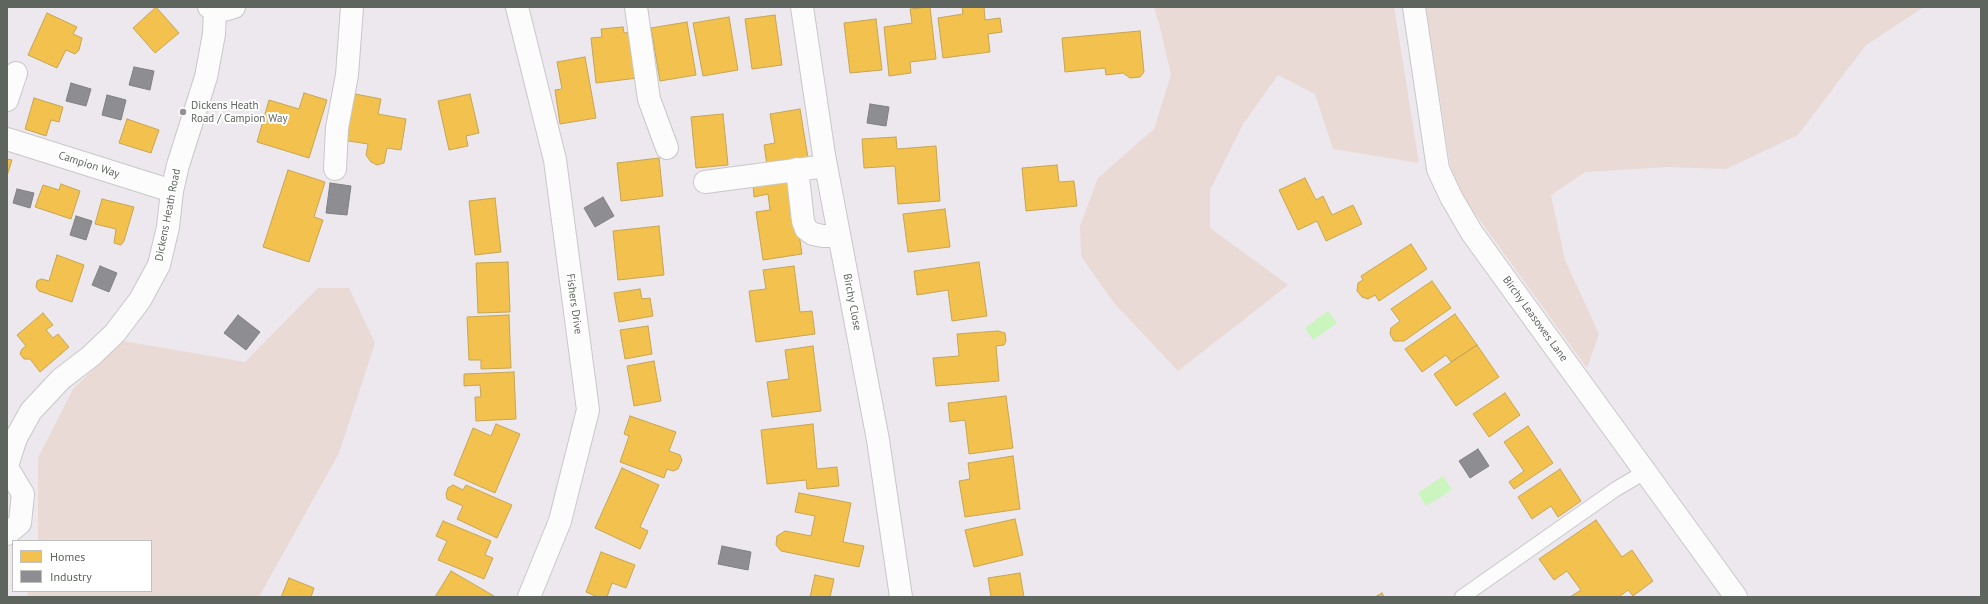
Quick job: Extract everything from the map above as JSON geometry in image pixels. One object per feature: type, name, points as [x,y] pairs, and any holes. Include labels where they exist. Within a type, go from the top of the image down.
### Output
[{"type":"street","points":[[335,169],[337,128],[347,75],[352,7]]},
{"type":"street","name":"Fishers Drive","points":[[517,7],[555,160],[588,410],[560,521],[529,597]]},
{"type":"street","points":[[636,7],[649,99],[667,148]]},
{"type":"street","name":"Birchy Close","points":[[802,7],[826,166],[878,440],[901,597]]},
{"type":"street","name":"Birchy Leasowes Lane","points":[[1414,7],[1438,169],[1451,197],[1472,233],[1736,597]]},
{"type":"street","name":"Dickens Heath Road","points":[[7,534],[20,524],[23,494],[7,467],[16,438],[31,412],[61,379],[91,356],[115,334],[140,300],[159,265],[168,227],[172,192],[206,77],[219,8]]},
{"type":"street","points":[[7,100],[16,73]]},
{"type":"street","name":"Campion Way","points":[[7,139],[172,192]]},
{"type":"street","points":[[705,182],[826,166]]},
{"type":"street","points":[[796,169],[802,221],[806,229],[813,234],[822,236],[839,236]]},
{"type":"lane","points":[[1462,597],[1616,489],[1645,472]]},
{"type":"shaded area","points":[[1154,7],[1394,7],[1419,163],[1333,149],[1315,94],[1278,75],[1243,124],[1210,190],[1210,228],[1288,285],[1178,371],[1114,303],[1081,256],[1080,226],[1098,178],[1154,129],[1171,75]]},
{"type":"shaded area","points":[[1426,7],[1924,7],[1866,45],[1798,135],[1726,169],[1668,167],[1585,172],[1551,195],[1565,260],[1599,334],[1587,368],[1453,183]]},
{"type":"shaded area","points":[[318,288],[349,288],[375,343],[339,453],[259,597],[27,597],[28,592],[152,592],[152,540],[38,540],[38,458],[73,389],[123,341],[245,362]]},
{"type":"shaded area","points":[[1328,311],[1337,323],[1313,340],[1305,328]]},
{"type":"shaded area","points":[[1443,476],[1452,490],[1426,506],[1418,493]]},
{"type":"building: Homes","points":[[156,7],[179,33],[155,53],[133,28]]},
{"type":"building: Homes","points":[[930,7],[936,59],[910,62],[911,73],[889,76],[884,27],[912,23],[910,9]]},
{"type":"building: Homes","points":[[962,7],[984,7],[985,20],[1000,18],[1002,32],[988,34],[990,52],[943,58],[938,18],[963,14]]},
{"type":"building: Homes","points":[[47,13],[77,27],[73,34],[82,38],[79,50],[75,54],[66,50],[57,68],[28,55]]},
{"type":"building: Homes","points":[[775,15],[782,65],[752,69],[745,19]]},
{"type":"building: Homes","points":[[729,17],[738,70],[703,76],[693,23]]},
{"type":"building: Homes","points":[[876,19],[882,70],[850,73],[844,23]]},
{"type":"building: Homes","points":[[687,22],[696,75],[660,81],[651,28]]},
{"type":"building: Homes","points":[[623,27],[624,33],[632,32],[638,78],[596,83],[591,38],[602,37],[601,29]]},
{"type":"building: Homes","points":[[1140,31],[1144,72],[1140,77],[1130,78],[1123,73],[1106,75],[1105,68],[1065,72],[1062,38]]},
{"type":"building: Homes","points":[[585,57],[596,118],[560,124],[555,90],[562,89],[557,62]]},
{"type":"building: Homes","points":[[304,93],[327,100],[309,158],[257,142],[269,100],[299,109]]},
{"type":"building: Homes","points":[[350,93],[381,99],[378,114],[406,119],[401,150],[387,148],[384,163],[377,165],[371,162],[366,155],[368,144],[342,140]]},
{"type":"building: Homes","points":[[470,94],[479,133],[466,136],[468,146],[449,150],[438,101]]},
{"type":"building: Homes","points":[[34,98],[63,107],[59,122],[51,120],[46,136],[25,129]]},
{"type":"building: Homes","points":[[800,109],[808,158],[767,165],[764,145],[775,143],[770,114]]},
{"type":"building: Homes","points":[[723,114],[728,165],[696,168],[691,117]]},
{"type":"building: Homes","points":[[127,119],[159,130],[151,153],[119,143]]},
{"type":"building: Homes","points":[[896,137],[897,149],[936,146],[940,201],[898,204],[895,166],[864,168],[862,139]]},
{"type":"building: Homes","points":[[659,158],[663,196],[621,201],[617,163]]},
{"type":"building: Homes","points":[[7,159],[12,160],[7,176]]},
{"type":"building: Homes","points":[[1057,165],[1059,182],[1074,181],[1077,206],[1026,211],[1022,168]]},
{"type":"building: Homes","points":[[288,170],[325,182],[314,217],[323,220],[309,262],[263,247]]},
{"type":"building: Homes","points":[[1305,178],[1316,200],[1323,196],[1332,215],[1353,205],[1362,224],[1326,241],[1317,221],[1298,230],[1279,190]]},
{"type":"building: Homes","points":[[791,179],[802,254],[763,260],[756,212],[770,210],[768,194],[754,197],[753,185]]},
{"type":"building: Homes","points":[[61,184],[80,191],[71,219],[35,207],[43,185],[59,190]]},
{"type":"building: Homes","points":[[495,198],[501,252],[475,255],[469,201]]},
{"type":"building: Homes","points":[[102,199],[134,207],[124,241],[121,245],[114,243],[116,229],[95,224]]},
{"type":"building: Homes","points":[[945,209],[950,247],[908,252],[903,214]]},
{"type":"building: Homes","points":[[659,226],[664,275],[618,280],[613,231]]},
{"type":"building: Homes","points":[[1411,244],[1427,269],[1379,301],[1375,295],[1368,299],[1362,297],[1357,291],[1358,283],[1363,280],[1361,276]]},
{"type":"building: Homes","points":[[57,255],[84,265],[72,302],[39,291],[36,287],[37,281],[41,279],[49,281]]},
{"type":"building: Homes","points":[[508,262],[510,312],[478,313],[476,263]]},
{"type":"building: Homes","points":[[979,262],[987,316],[952,321],[948,290],[917,295],[914,271]]},
{"type":"building: Homes","points":[[794,266],[800,312],[812,311],[815,334],[756,342],[749,291],[766,289],[763,270]]},
{"type":"building: Homes","points":[[1432,281],[1451,308],[1404,341],[1394,341],[1390,334],[1391,328],[1400,321],[1391,309]]},
{"type":"building: Homes","points":[[640,289],[642,299],[650,298],[653,316],[619,322],[614,293]]},
{"type":"building: Homes","points":[[43,313],[53,325],[46,330],[53,338],[58,334],[69,347],[40,372],[30,359],[24,359],[20,354],[22,349],[26,346],[17,335]]},
{"type":"building: Homes","points":[[1455,314],[1477,345],[1451,362],[1446,355],[1422,372],[1405,349]]},
{"type":"building: Homes","points":[[509,315],[511,368],[481,369],[481,360],[469,360],[467,317]]},
{"type":"building: Homes","points":[[648,326],[652,354],[625,359],[620,330]]},
{"type":"building: Homes","points":[[998,331],[1005,333],[1006,341],[1004,345],[996,346],[999,381],[936,386],[933,358],[959,356],[957,334]]},
{"type":"building: Homes","points":[[1477,345],[1499,377],[1456,406],[1434,374]]},
{"type":"building: Homes","points":[[813,346],[821,411],[772,417],[767,382],[789,379],[785,350]]},
{"type":"building: Homes","points":[[654,361],[661,401],[634,406],[627,366]]},
{"type":"building: Homes","points":[[514,372],[516,419],[476,421],[475,397],[481,397],[480,385],[464,386],[464,374]]},
{"type":"building: Homes","points":[[1505,393],[1520,415],[1489,437],[1473,414]]},
{"type":"building: Homes","points":[[1006,396],[1013,448],[969,454],[965,420],[950,422],[948,403]]},
{"type":"building: Homes","points":[[630,416],[676,432],[669,451],[680,455],[682,460],[678,469],[673,471],[667,469],[664,478],[620,462],[629,436],[624,434]]},
{"type":"building: Homes","points":[[496,424],[520,434],[495,493],[454,475],[473,428],[491,436]]},
{"type":"building: Homes","points":[[813,424],[817,469],[837,467],[839,486],[807,489],[806,480],[767,484],[761,430]]},
{"type":"building: Homes","points":[[1528,426],[1553,463],[1514,489],[1509,482],[1524,471],[1504,442]]},
{"type":"building: Homes","points":[[1013,456],[1020,509],[965,517],[959,481],[970,479],[968,463]]},
{"type":"building: Homes","points":[[622,468],[659,485],[640,527],[648,531],[640,549],[595,528]]},
{"type":"building: Homes","points":[[1560,469],[1581,501],[1558,517],[1551,506],[1532,519],[1518,497]]},
{"type":"building: Homes","points":[[453,485],[463,490],[466,485],[512,505],[497,538],[457,519],[463,506],[447,499],[446,494],[448,488]]},
{"type":"building: Homes","points":[[799,493],[851,503],[843,542],[864,546],[859,567],[781,551],[776,545],[777,536],[785,531],[811,536],[815,516],[795,512]]},
{"type":"building: Homes","points":[[1015,519],[1023,555],[974,567],[965,530]]},
{"type":"building: Homes","points":[[1596,520],[1622,557],[1632,550],[1653,581],[1633,596],[1628,590],[1619,597],[1570,597],[1581,590],[1567,571],[1554,580],[1539,559]]},
{"type":"building: Homes","points":[[443,521],[491,541],[485,555],[493,558],[484,579],[438,560],[447,541],[436,536]]},
{"type":"building: Homes","points":[[601,552],[635,565],[626,588],[612,583],[607,597],[598,597],[586,592]]},
{"type":"building: Homes","points":[[451,571],[494,596],[494,597],[435,597]]},
{"type":"building: Homes","points":[[1020,573],[1024,597],[991,597],[988,578]]},
{"type":"building: Homes","points":[[815,575],[834,579],[830,597],[810,597]]},
{"type":"building: Homes","points":[[289,578],[314,588],[311,597],[281,597]]},
{"type":"building: Homes","points":[[1382,593],[1384,597],[1375,597]]},
{"type":"building: Industry","points":[[134,67],[154,71],[150,90],[129,85]]},
{"type":"building: Industry","points":[[71,83],[91,89],[86,106],[66,101]]},
{"type":"building: Industry","points":[[107,95],[126,100],[121,120],[102,115]]},
{"type":"building: Industry","points":[[870,104],[889,107],[886,126],[867,123]]},
{"type":"building: Industry","points":[[330,183],[351,186],[347,215],[326,213]]},
{"type":"building: Industry","points":[[17,189],[34,193],[30,208],[13,203]]},
{"type":"building: Industry","points":[[603,197],[614,216],[595,227],[584,208]]},
{"type":"building: Industry","points":[[76,216],[92,221],[86,240],[70,235]]},
{"type":"building: Industry","points":[[100,266],[117,273],[109,292],[92,285]]},
{"type":"building: Industry","points":[[238,315],[260,332],[246,350],[224,333]]},
{"type":"building: Industry","points":[[1478,449],[1489,466],[1470,478],[1459,461]]},
{"type":"building: Industry","points":[[722,546],[751,552],[748,570],[718,564]]},
{"type":"place","name":"Dickens Heath Road / Campion Way","points":[[183,112]]}]
